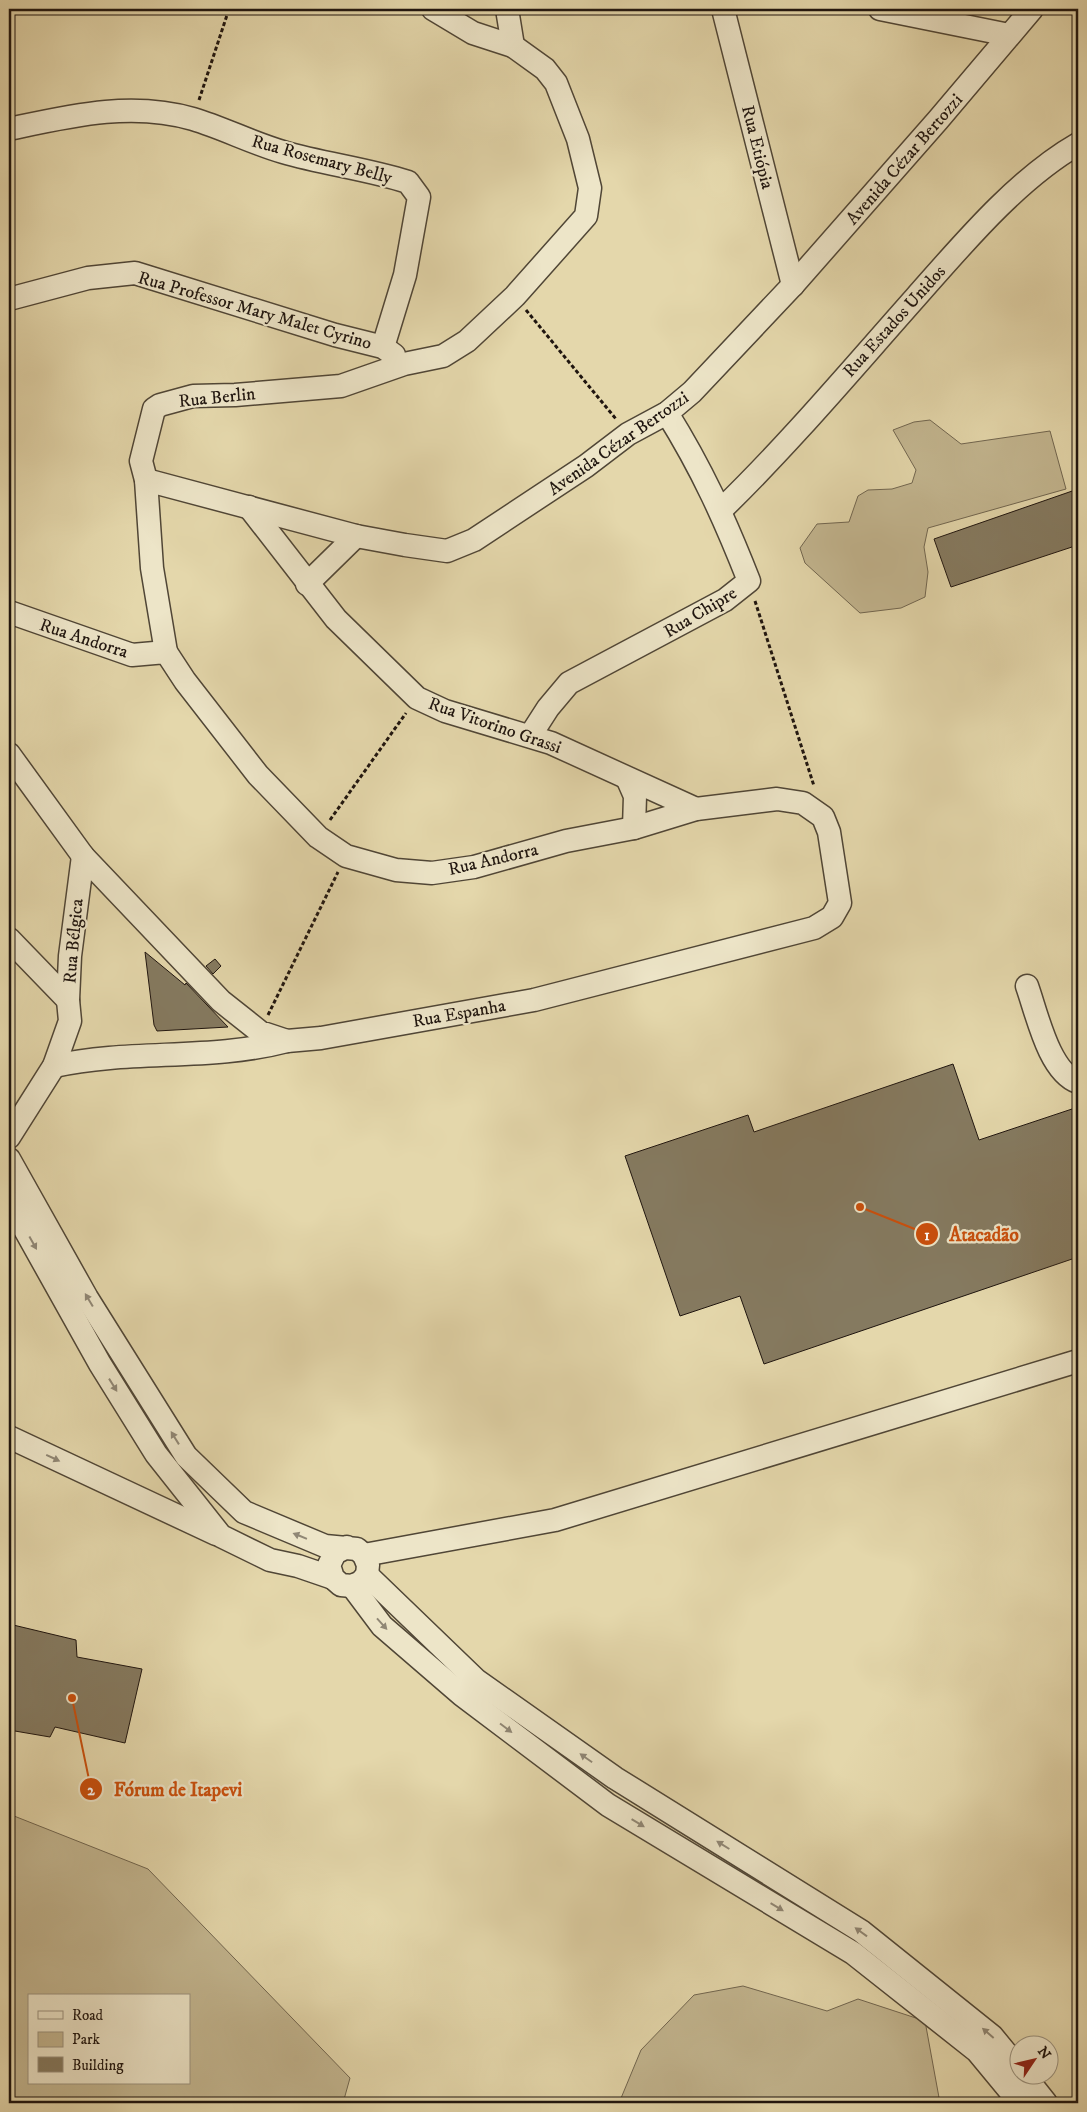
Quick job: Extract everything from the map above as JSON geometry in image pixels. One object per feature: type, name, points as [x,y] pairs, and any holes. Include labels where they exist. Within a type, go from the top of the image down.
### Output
[{"type":"street","name":"Rua Berlin","points":[[166,652],[152,568],[146,480],[141,461],[154,409],[160,405],[193,396],[235,395],[341,386],[404,364],[443,356],[467,341],[515,296],[586,216],[590,188],[578,139],[556,83],[545,70],[512,46],[473,33],[433,9]]},
{"type":"street","points":[[507,9],[512,46]]},
{"type":"street","name":"Rua Etiópia","points":[[723,9],[793,285]]},
{"type":"street","points":[[880,9],[1010,35]]},
{"type":"street","name":"Avenida Cézar Bertozzi","points":[[146,480],[356,536],[447,551],[474,540],[586,466],[628,434],[667,413],[692,392],[793,285],[1032,9]]},
{"type":"street","name":"Rua Rosemary Belly","points":[[9,129],[95,112],[138,111],[193,119],[283,152],[408,182],[419,197],[418,204],[405,275],[383,347]]},
{"type":"street","name":"Rua Estados Unidos","points":[[721,510],[768,464],[957,251],[1025,183],[1059,155],[1078,144]]},
{"type":"street","name":"Rua Professor Mary Malet Cyrino","points":[[9,299],[88,278],[134,273],[335,335],[383,347]]},
{"type":"street","points":[[383,347],[404,364]]},
{"type":"street","name":"Rua Chipre","points":[[530,736],[548,708],[569,683],[725,600],[749,581],[721,510],[696,459],[667,413]]},
{"type":"street","name":"Rua Vitorino Grassi","points":[[250,507],[307,584],[336,619],[365,650],[417,698],[445,711],[530,736],[588,758],[628,780],[696,809]]},
{"type":"street","points":[[307,584],[356,536]]},
{"type":"street","name":"Rua Andorra","points":[[9,612],[132,655],[166,652],[185,681],[258,775],[318,837],[346,856],[396,870],[432,873],[474,867],[566,841],[634,828],[696,809],[776,800],[803,803],[824,817]]},
{"type":"street","points":[[9,754],[83,856]]},
{"type":"street","points":[[628,780],[634,796],[634,828]]},
{"type":"street","name":"Rua Espanha","points":[[83,856],[221,1001],[260,1032],[287,1041],[320,1038],[534,1000],[814,928],[832,917],[840,903],[824,817]]},
{"type":"street","name":"Rua Bélgica","points":[[9,1137],[54,1066],[70,1021],[68,1000],[73,920],[83,856]]},
{"type":"street","points":[[9,939],[68,1000]]},
{"type":"street","points":[[1027,986],[1055,1063],[1068,1078],[1078,1082]]},
{"type":"street","points":[[54,1066],[84,1059],[255,1050],[287,1041]]},
{"type":"street","points":[[9,1159],[87,1298],[186,1456],[244,1512],[325,1546],[353,1568],[476,1680],[614,1778],[861,1931],[992,2036],[1010,2058]]},
{"type":"street","points":[[9,1201],[100,1364],[156,1454],[221,1536]]},
{"type":"street","points":[[9,1437],[270,1560],[298,1566],[353,1568],[555,1520],[1078,1361]]},
{"type":"street","points":[[353,1568],[382,1626],[462,1695],[608,1805],[853,1953],[977,2051],[1020,2103]]},
{"type":"street","points":[[1031,2084],[1046,2103]]},
{"type":"path","points":[[193,119],[229,9]]},
{"type":"path","points":[[515,296],[628,434]]},
{"type":"path","points":[[749,581],[824,817]]},
{"type":"path","points":[[318,837],[417,698]]},
{"type":"path","points":[[260,1032],[346,856]]},
{"type":"green space","points":[[930,420],[961,444],[1050,431],[1066,489],[928,528],[924,547],[928,572],[925,597],[901,608],[860,613],[805,563],[800,548],[817,524],[849,522],[858,496],[868,490],[892,489],[912,483],[916,470],[893,430],[914,422]]},
{"type":"green space","points":[[9,1814],[148,1869],[350,2078],[343,2103],[9,2103]]},
{"type":"green space","points":[[743,1986],[827,2011],[858,1999],[925,2021],[940,2103],[619,2103],[641,2050],[694,1995]]},
{"type":"building","points":[[1078,489],[1078,545],[951,587],[934,539]]},
{"type":"building","points":[[145,952],[185,985],[186,983],[228,1027],[157,1031],[154,1025]]},
{"type":"building","points":[[215,959],[221,966],[213,974],[206,966]]},
{"type":"building","points":[[953,1064],[979,1140],[1078,1107],[1078,1257],[764,1364],[740,1296],[680,1316],[625,1156],[748,1115],[754,1132]]},
{"type":"building","points":[[9,1624],[76,1640],[77,1657],[142,1669],[125,1743],[55,1727],[50,1737],[9,1730]]},
{"type":"place","name":"Atacadão","points":[[860,1207]]},
{"type":"place","name":"Fórum de Itapevi","points":[[72,1698]]}]
